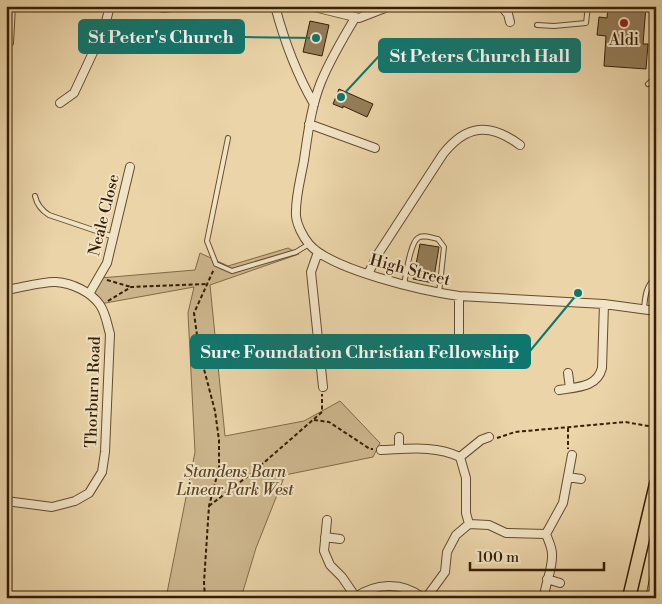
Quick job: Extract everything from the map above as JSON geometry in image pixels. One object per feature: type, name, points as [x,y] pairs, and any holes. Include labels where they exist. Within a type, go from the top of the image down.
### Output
[{"type":"main road","points":[[628,598],[656,484]]},
{"type":"street","points":[[60,103],[74,93],[104,29],[110,6]]},
{"type":"street","points":[[155,6],[164,8],[179,6]]},
{"type":"street","points":[[275,6],[288,50],[305,90],[314,104]]},
{"type":"street","points":[[310,6],[354,17],[363,17],[390,6]]},
{"type":"street","points":[[501,6],[508,14],[510,22]]},
{"type":"street","name":"High Street","points":[[354,17],[322,80],[310,124],[297,196],[296,218],[309,244],[318,252],[368,274],[439,293],[458,296],[604,304],[656,311]]},
{"type":"street","points":[[310,124],[375,148]]},
{"type":"street","points":[[368,274],[378,254],[454,140],[465,132],[479,130],[494,131],[510,137],[520,145]]},
{"type":"street","name":"Neale Close","points":[[89,294],[108,263],[130,167]]},
{"type":"street","points":[[318,252],[311,272],[323,387]]},
{"type":"street","name":"Thorburn Road","points":[[6,290],[55,281],[72,285],[89,294],[101,306],[110,334],[105,452],[102,472],[89,492],[75,502],[52,507],[6,501]]},
{"type":"street","points":[[458,296],[458,341]]},
{"type":"street","points":[[559,390],[589,385],[601,374],[604,304]]},
{"type":"street","points":[[568,373],[570,388]]},
{"type":"street","points":[[399,437],[399,449]]},
{"type":"street","points":[[460,457],[481,440],[489,437]]},
{"type":"street","points":[[381,450],[436,448],[460,457],[466,478],[466,513],[469,524]]},
{"type":"street","points":[[544,598],[547,579],[551,569],[552,552],[546,534],[563,503],[572,455]]},
{"type":"street","points":[[568,477],[581,479]]},
{"type":"street","points":[[327,520],[324,551],[330,564],[342,577],[355,597],[368,589],[392,586],[417,593],[425,598],[445,572],[447,552],[456,535],[469,524],[489,525],[506,533],[546,534]]},
{"type":"street","points":[[325,537],[340,538]]},
{"type":"street","points":[[650,598],[656,570]]},
{"type":"street","points":[[547,579],[560,583]]},
{"type":"lane","points":[[12,6],[12,43]]},
{"type":"lane","points":[[350,6],[354,17]]},
{"type":"lane","points":[[536,25],[586,24],[588,6]]},
{"type":"lane","points":[[648,84],[655,79],[655,54]]},
{"type":"lane","points":[[228,138],[207,241],[216,264],[232,271],[296,252],[309,244]]},
{"type":"lane","points":[[35,196],[36,203],[49,215],[114,236]]},
{"type":"lane","points":[[404,285],[412,248],[419,237],[425,236],[438,239],[444,247],[439,293]]},
{"type":"lane","points":[[644,308],[649,284],[656,277]]},
{"type":"path","points":[[205,598],[204,582],[209,506],[219,468],[219,440],[215,411],[199,350],[194,313],[216,264]]},
{"type":"path","points":[[100,278],[131,287],[207,284]]},
{"type":"path","points":[[101,306],[131,287]]},
{"type":"path","points":[[209,506],[322,412],[323,387]]},
{"type":"path","points":[[312,420],[329,422],[370,449],[381,450]]},
{"type":"path","points":[[489,437],[492,440],[515,432],[625,422],[654,427]]},
{"type":"path","points":[[568,428],[568,448],[572,455]]},
{"type":"path","points":[[214,486],[230,490]]},
{"type":"green space","name":"Standens Barn Linear Park West","points":[[288,248],[299,254],[210,285],[225,436],[304,421],[340,401],[380,443],[373,457],[285,475],[256,548],[241,598],[166,598],[195,452],[188,313],[194,287],[100,304],[89,294],[100,278],[195,270],[200,253],[228,266]]},
{"type":"building","points":[[608,6],[646,6],[643,44],[648,44],[646,69],[604,66],[606,36],[597,35],[599,17],[607,18]]},
{"type":"building","points":[[310,21],[329,25],[322,56],[303,52]]},
{"type":"building","points":[[339,89],[373,104],[367,117],[343,106],[343,108],[333,104]]},
{"type":"building","points":[[420,244],[439,247],[433,283],[413,279]]},
{"type":"place","name":"Aldi","points":[[624,23]]},
{"type":"place","name":"St Peter's Church","points":[[316,38]]},
{"type":"place","name":"St Peters Church Hall","points":[[341,97]]},
{"type":"place","name":"Sure Foundation Christian Fellowship","points":[[578,293]]}]
